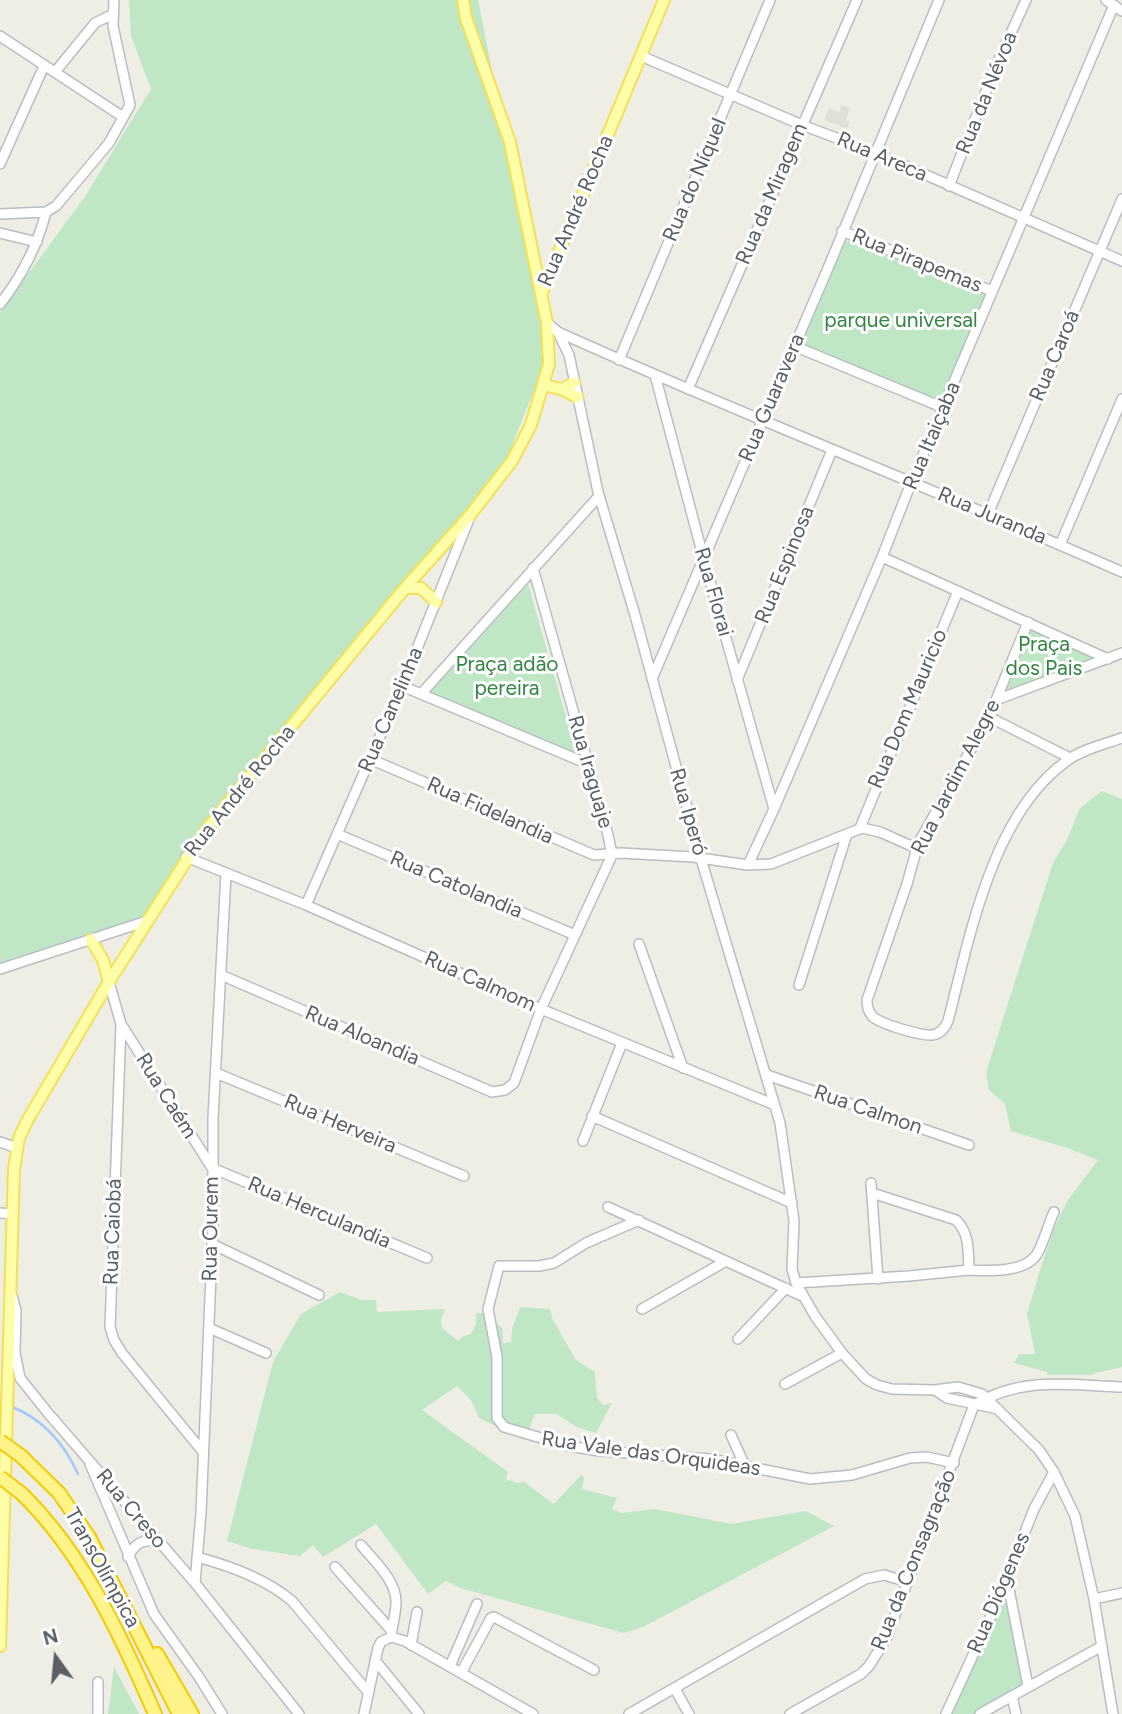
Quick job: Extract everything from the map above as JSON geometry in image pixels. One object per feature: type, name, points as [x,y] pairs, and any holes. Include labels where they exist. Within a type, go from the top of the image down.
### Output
[{"type":"highway","name":"TransOlímpica","points":[[0,1441],[40,1473],[73,1511],[122,1600],[179,1714]]},
{"type":"highway","name":"TransOlímpica","points":[[0,1477],[21,1493],[53,1527],[78,1562],[99,1598],[155,1714]]},
{"type":"highway","points":[[122,1600],[192,1714]]},
{"type":"main road","points":[[463,0],[466,18],[510,142],[541,295]]},
{"type":"main road","name":"Rua André Rocha","points":[[0,1646],[6,1395],[5,1313],[10,1287],[6,1265],[17,1148],[23,1129],[109,982],[186,858],[213,821],[405,588],[471,514],[512,461],[522,443],[543,385],[550,356],[541,295],[664,0]]},
{"type":"main road","points":[[561,389],[574,383]]},
{"type":"main road","points":[[543,385],[561,389],[577,397]]},
{"type":"main road","points":[[405,588],[417,587],[425,590],[436,602]]},
{"type":"main road","points":[[91,940],[103,960],[109,982]]},
{"type":"street","points":[[0,214],[46,212],[63,199],[109,143],[130,105],[114,33],[114,0]]},
{"type":"street","name":"Rua do Níquel","points":[[620,360],[770,0]]},
{"type":"street","name":"Rua da Miragem","points":[[688,389],[857,0]]},
{"type":"street","name":"Rua Guaravera","points":[[652,680],[939,0]]},
{"type":"street","name":"Rua da Névoa","points":[[949,186],[996,66],[1026,0]]},
{"type":"street","name":"Rua Itaiçaba","points":[[748,865],[882,557],[1114,5]]},
{"type":"street","points":[[55,72],[95,23],[114,13]]},
{"type":"street","points":[[0,36],[123,117]]},
{"type":"street","name":"Rua Areca","points":[[641,56],[802,125],[876,153],[1122,261]]},
{"type":"street","points":[[0,164],[44,66]]},
{"type":"street","name":"Rua Caroá","points":[[988,514],[1122,199]]},
{"type":"street","points":[[0,304],[20,277],[37,242],[46,212]]},
{"type":"street","name":"Rua Pirapemas","points":[[842,231],[992,291]]},
{"type":"street","points":[[0,233],[37,242]]},
{"type":"street","name":"Rua Juranda","points":[[547,323],[558,332],[591,348],[1122,572]]},
{"type":"street","name":"Rua Juranda","points":[[558,332],[569,355]]},
{"type":"street","points":[[794,346],[944,408]]},
{"type":"street","points":[[569,355],[576,347],[591,348]]},
{"type":"street","name":"Rua Iperó","points":[[569,355],[599,496],[701,859],[780,1123],[792,1203],[792,1269],[796,1283],[802,1296],[842,1353],[866,1379],[892,1388],[935,1390],[958,1387],[987,1397]]},
{"type":"street","name":"Rua Florai","points":[[655,375],[774,809]]},
{"type":"street","points":[[1060,545],[1122,399]]},
{"type":"street","name":"Rua Espinosa","points":[[737,680],[832,450]]},
{"type":"street","points":[[421,694],[599,496]]},
{"type":"street","name":"Rua Canelinha","points":[[306,905],[402,686],[471,514]]},
{"type":"street","points":[[882,557],[1108,659]]},
{"type":"street","name":"Rua Iraguaje","points":[[533,568],[612,855]]},
{"type":"street","name":"Rua Dom Mauricio","points":[[860,828],[958,591]]},
{"type":"street","name":"Rua Jardim Alegre","points":[[1028,622],[989,717],[916,848],[900,906],[869,992],[869,1013],[884,1023],[923,1034],[933,1035],[944,1030],[986,881],[999,848],[1034,793],[1070,758]]},
{"type":"street","points":[[996,700],[1122,653]]},
{"type":"street","points":[[402,686],[588,764]]},
{"type":"street","points":[[989,717],[1070,758],[1122,738]]},
{"type":"street","name":"Rua Fidelandia","points":[[370,759],[586,853],[701,859],[748,865],[782,862],[860,828]]},
{"type":"street","points":[[860,828],[880,832],[916,848]]},
{"type":"street","name":"Rua Catolandia","points":[[337,834],[575,935]]},
{"type":"street","points":[[799,985],[847,834]]},
{"type":"street","points":[[541,1010],[612,855]]},
{"type":"street","name":"Rua Calmom","points":[[186,858],[306,905],[541,1010],[775,1105]]},
{"type":"street","name":"Rua Ourem","points":[[195,1583],[209,1328],[212,1168],[226,874]]},
{"type":"street","points":[[0,969],[147,922]]},
{"type":"street","points":[[639,944],[683,1068]]},
{"type":"street","name":"Rua Aloandia","points":[[221,975],[492,1091],[505,1090],[514,1083],[541,1010]]},
{"type":"street","name":"Rua Caiobá","points":[[109,982],[121,1024],[110,1327],[122,1353],[203,1452]]},
{"type":"street","name":"Rua Caém","points":[[121,1024],[212,1168]]},
{"type":"street","points":[[583,1141],[622,1043]]},
{"type":"street","name":"Rua Herveira","points":[[216,1073],[464,1176]]},
{"type":"street","name":"Rua Calmon","points":[[767,1076],[969,1145]]},
{"type":"street","points":[[592,1116],[792,1203]]},
{"type":"street","points":[[0,1142],[17,1148]]},
{"type":"street","name":"Rua Herculandia","points":[[212,1168],[427,1258]]},
{"type":"street","points":[[878,1279],[871,1188],[956,1220],[964,1228],[967,1238],[969,1270]]},
{"type":"street","points":[[608,1207],[802,1296]]},
{"type":"street","points":[[796,1283],[1018,1267],[1031,1261],[1038,1253],[1054,1212]]},
{"type":"street","points":[[0,1213],[12,1214]]},
{"type":"street","name":"Rua Vale das Orquideas","points":[[639,1220],[586,1243],[554,1263],[539,1266],[496,1266],[488,1309],[497,1356],[497,1418],[500,1424],[543,1441],[600,1451],[702,1458],[810,1479],[852,1475],[910,1458],[927,1457],[954,1463]]},
{"type":"street","points":[[212,1244],[319,1295]]},
{"type":"street","points":[[642,1309],[726,1261]]},
{"type":"street","name":"Rua Creso","points":[[10,1287],[16,1310],[15,1353],[20,1378],[195,1583],[299,1714]]},
{"type":"street","points":[[738,1339],[786,1288]]},
{"type":"street","points":[[209,1328],[266,1353]]},
{"type":"street","points":[[785,1384],[842,1353]]},
{"type":"street","points":[[974,1405],[1007,1390],[1038,1383],[1122,1387]]},
{"type":"street","points":[[935,1390],[947,1398],[998,1409]]},
{"type":"street","points":[[987,1397],[1039,1450],[1054,1472],[1075,1516],[1094,1599],[1113,1714]]},
{"type":"street","name":"Rua da Consagração","points":[[790,1714],[830,1693],[869,1666],[886,1639],[974,1405]]},
{"type":"street","points":[[731,1435],[745,1466]]},
{"type":"street","points":[[86,1456],[154,1614],[222,1714]]},
{"type":"street","name":"Rua Diógenes","points":[[946,1714],[1007,1577],[1034,1508],[1054,1472]]},
{"type":"street","points":[[128,1557],[136,1544],[143,1540],[159,1542]]},
{"type":"street","points":[[361,1545],[387,1577],[396,1595],[397,1604],[391,1633],[381,1642],[375,1660],[364,1714]]},
{"type":"street","points":[[197,1557],[222,1564],[279,1590],[292,1601],[368,1692]]},
{"type":"street","points":[[335,1567],[391,1633],[533,1714]]},
{"type":"street","points":[[629,1714],[865,1579],[884,1575],[908,1582]]},
{"type":"street","points":[[1007,1577],[1028,1686]]},
{"type":"street","points":[[1094,1599],[1122,1593]]},
{"type":"street","points":[[450,1666],[477,1604]]},
{"type":"street","points":[[411,1645],[417,1612]]},
{"type":"street","points":[[461,1673],[494,1617],[594,1670]]},
{"type":"street","points":[[979,1714],[1102,1646]]},
{"type":"street","points":[[375,1660],[419,1714]]},
{"type":"street","points":[[98,1682],[98,1714]]},
{"type":"street","points":[[675,1689],[689,1714]]},
{"type":"street","points":[[1012,1696],[1016,1714]]},
{"type":"shaded area","points":[[842,105],[850,108],[846,120],[850,122],[847,129],[824,120],[829,108],[839,112]]},
{"type":"green space","points":[[129,0],[478,0],[548,355],[490,501],[337,667],[144,925],[0,971],[0,312],[84,198],[151,89],[131,36]]},
{"type":"green space","name":"parque universal","points":[[854,237],[986,294],[940,403],[802,344],[844,243]]},
{"type":"green space","name":"Praça adão pereira","points":[[528,584],[578,758],[429,694]]},
{"type":"green space","name":"Praça dos Pais","points":[[1029,624],[1108,657],[997,700]]},
{"type":"green space","points":[[1102,791],[1122,799],[1122,1367],[1093,1375],[1047,1375],[1047,1372],[1014,1363],[1019,1354],[1035,1354],[1027,1314],[1040,1270],[1055,1226],[1068,1200],[1098,1160],[1011,1131],[1005,1104],[989,1090],[986,1072],[1053,863],[1067,840],[1080,808]]},
{"type":"green space","points":[[340,1292],[362,1300],[376,1300],[377,1312],[445,1309],[441,1320],[442,1328],[458,1341],[471,1334],[476,1324],[476,1313],[486,1313],[502,1328],[503,1343],[511,1342],[512,1329],[520,1307],[550,1309],[553,1320],[576,1360],[595,1372],[597,1398],[603,1405],[612,1403],[596,1433],[577,1427],[556,1414],[535,1414],[524,1440],[479,1418],[471,1400],[457,1386],[422,1410],[508,1472],[506,1479],[517,1483],[524,1482],[554,1504],[581,1475],[584,1477],[582,1489],[617,1498],[612,1509],[622,1513],[655,1509],[731,1524],[806,1511],[834,1526],[643,1627],[624,1633],[460,1588],[446,1581],[428,1594],[376,1524],[323,1557],[313,1545],[300,1556],[252,1549],[227,1541],[273,1362],[301,1314]]},
{"type":"green space","points":[[1007,1577],[1028,1686],[980,1714],[944,1714]]},
{"type":"green space","points":[[114,1667],[139,1714],[108,1714]]},
{"type":"waterway","points":[[10,1406],[32,1417],[50,1433],[66,1452],[78,1474]]}]
